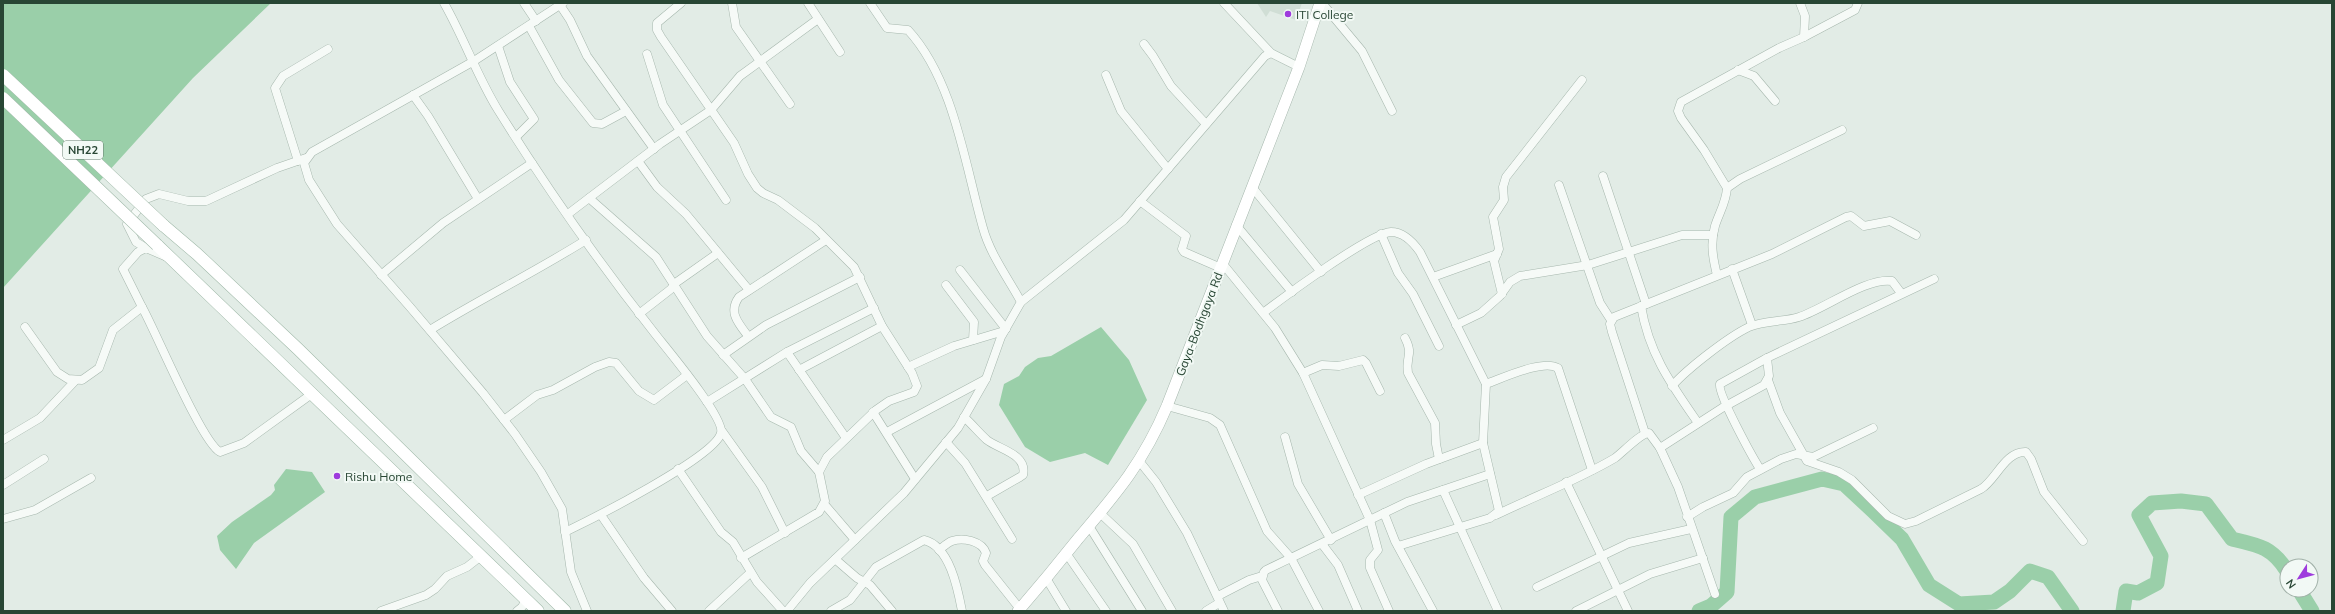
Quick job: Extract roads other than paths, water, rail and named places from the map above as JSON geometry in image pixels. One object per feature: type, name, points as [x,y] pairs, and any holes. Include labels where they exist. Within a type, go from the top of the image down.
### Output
[{"type":"main road","name":"NH22","points":[[3,76],[298,349],[564,611]]},
{"type":"main road","name":"NH22","points":[[3,98],[152,246]]},
{"type":"main road","points":[[152,246],[172,258],[538,611]]},
{"type":"street","points":[[444,3],[464,37],[474,62],[497,108],[532,163],[639,314],[707,402],[722,432],[762,487],[785,533]]},
{"type":"street","points":[[524,3],[536,21]]},
{"type":"street","points":[[681,3],[660,19],[656,26],[657,30],[734,143],[748,174],[757,188],[786,205],[815,228],[851,263],[860,277],[882,326],[914,377],[917,389],[889,401],[873,412],[827,457],[819,472]]},
{"type":"street","points":[[732,3],[736,27],[790,104]]},
{"type":"street","points":[[808,3],[840,52]]},
{"type":"street","points":[[870,3],[887,28],[908,30],[928,61],[954,116],[986,236],[1020,302]]},
{"type":"street","points":[[1224,3],[1271,53],[1299,67]]},
{"type":"street","points":[[1321,3],[1362,51],[1392,110]]},
{"type":"street","name":"Gaya-Bodhgaya Rd","points":[[1019,610],[1089,526],[1101,514],[1140,462],[1167,406],[1222,266],[1236,225],[1299,67],[1321,3]]},
{"type":"street","points":[[1800,3],[1805,16],[1804,37]]},
{"type":"street","points":[[1717,276],[1712,253],[1713,235],[1718,217],[1726,201],[1727,188],[1707,154],[1682,118],[1679,106],[1684,99],[1779,48],[1804,37],[1855,10],[1858,3]]},
{"type":"street","points":[[152,246],[136,242],[127,224],[146,199],[159,194],[188,201],[206,201],[277,168],[306,158],[312,152],[474,62],[561,4],[587,56],[654,149]]},
{"type":"street","points":[[568,214],[654,149],[711,110],[734,82],[760,60],[818,19]]},
{"type":"street","points":[[529,26],[559,80],[593,123],[602,124],[626,111]]},
{"type":"street","points":[[1144,44],[1177,94],[1206,124]]},
{"type":"street","points":[[498,46],[514,91],[534,119],[516,137]]},
{"type":"street","points":[[298,161],[275,88],[283,76],[328,49]]},
{"type":"street","points":[[787,611],[803,590],[888,509],[946,442],[964,417],[986,379],[1005,330],[1020,302],[1113,231],[1168,169],[1255,66],[1271,53]]},
{"type":"street","points":[[647,54],[663,105],[726,200]]},
{"type":"street","points":[[1738,70],[1754,76],[1774,101]]},
{"type":"street","points":[[1106,75],[1121,111],[1168,169]]},
{"type":"street","points":[[1502,294],[1494,261],[1499,249],[1493,217],[1504,200],[1503,187],[1506,177],[1582,80]]},
{"type":"street","points":[[413,95],[428,116],[478,199]]},
{"type":"street","points":[[1727,188],[1740,179],[1842,130]]},
{"type":"street","points":[[306,158],[304,162],[306,171],[320,199],[337,224],[430,330],[504,420],[557,499],[563,514],[571,572],[587,611]]},
{"type":"street","points":[[638,161],[657,187],[686,214],[749,290]]},
{"type":"street","points":[[381,275],[432,232],[532,163]]},
{"type":"street","points":[[1603,176],[1629,253],[1643,305],[1652,349],[1672,386],[1698,423]]},
{"type":"street","points":[[1559,185],[1600,303],[1611,320],[1612,332],[1645,433],[1651,436],[1660,448],[1678,488],[1691,530],[1703,558],[1715,594]]},
{"type":"street","points":[[1252,187],[1321,272]]},
{"type":"street","points":[[589,198],[602,211],[646,246],[663,266],[700,327],[745,379],[771,417],[777,422],[791,427],[801,451],[819,472],[825,505],[855,540]]},
{"type":"street","points":[[1140,201],[1186,236],[1182,249],[1184,252],[1222,266],[1285,342],[1303,373],[1370,520],[1378,550],[1370,560],[1370,568],[1389,611]]},
{"type":"street","points":[[1611,320],[1643,305],[1772,254],[1846,217],[1851,216],[1864,226],[1890,221],[1916,235]]},
{"type":"street","points":[[1236,225],[1292,292]]},
{"type":"street","points":[[1262,313],[1321,272],[1381,234],[1396,233],[1411,240],[1433,276],[1486,384],[1483,443],[1499,506],[1496,515]]},
{"type":"street","points":[[1381,234],[1398,272],[1413,294],[1439,346]]},
{"type":"street","points":[[1456,325],[1481,313],[1502,294],[1510,282],[1520,276],[1588,265],[1682,235],[1713,235]]},
{"type":"street","points":[[430,330],[497,291],[535,272],[586,240]]},
{"type":"street","points":[[748,336],[737,322],[733,309],[739,297],[826,240]]},
{"type":"street","points":[[152,246],[138,252],[123,269],[195,416],[211,444],[220,452],[244,443],[313,393]]},
{"type":"street","points":[[639,314],[671,289],[674,284],[718,253]]},
{"type":"street","points":[[1433,276],[1497,254]]},
{"type":"street","points":[[1732,269],[1752,326]]},
{"type":"street","points":[[960,270],[1005,330]]},
{"type":"street","points":[[723,355],[748,336],[860,277]]},
{"type":"street","points":[[1760,469],[1745,444],[1719,388],[1720,384],[1767,358],[1868,312],[1901,293],[1934,279]]},
{"type":"street","points":[[1672,386],[1686,371],[1752,326],[1800,317],[1863,287],[1882,282],[1892,281],[1901,293]]},
{"type":"street","points":[[946,286],[974,322],[973,340]]},
{"type":"street","points":[[25,327],[57,372],[75,381],[82,380],[99,368],[113,330],[142,307]]},
{"type":"street","points":[[707,402],[787,352],[874,308]]},
{"type":"street","points":[[800,370],[882,326]]},
{"type":"street","points":[[908,366],[935,353],[1005,330]]},
{"type":"street","points":[[1405,338],[1410,349],[1407,366],[1408,373],[1436,426],[1436,444],[1439,459]]},
{"type":"street","points":[[787,352],[846,438]]},
{"type":"street","points":[[1767,358],[1768,380],[1780,413],[1804,456],[1812,464],[1840,472],[1852,480],[1888,516],[1905,524],[1916,521],[1981,489],[1992,482],[2008,460],[2021,452],[2026,452],[2031,459],[2044,492],[2083,541]]},
{"type":"street","points":[[1303,373],[1322,365],[1338,366],[1363,360],[1366,362],[1380,391]]},
{"type":"street","points":[[504,420],[538,395],[553,390],[595,367],[609,362],[616,363],[639,391],[654,400],[687,375]]},
{"type":"street","points":[[1486,384],[1536,367],[1550,365],[1558,368],[1592,470]]},
{"type":"street","points":[[887,432],[986,379]]},
{"type":"street","points":[[1660,448],[1768,380]]},
{"type":"street","points":[[3,440],[40,418],[75,381]]},
{"type":"street","points":[[1167,406],[1210,418],[1220,425],[1267,531],[1291,558],[1319,611]]},
{"type":"street","points":[[873,412],[887,432],[915,479]]},
{"type":"street","points":[[964,417],[987,440],[1015,455],[1023,467],[1022,475],[1020,477],[987,496]]},
{"type":"street","points":[[1687,518],[1702,507],[1733,493],[1747,477],[1760,469],[1790,455],[1800,454],[1814,457],[1873,428]]},
{"type":"street","points":[[565,532],[634,497],[678,470],[718,440],[722,432]]},
{"type":"street","points":[[1398,546],[1496,515],[1592,470],[1626,451],[1645,433]]},
{"type":"street","points":[[1285,437],[1298,484],[1331,540]]},
{"type":"street","points":[[946,442],[965,463],[987,496],[1012,539]]},
{"type":"street","points":[[1358,495],[1439,459],[1483,443]]},
{"type":"street","points":[[3,485],[44,459]]},
{"type":"street","points":[[1140,462],[1156,482],[1187,533],[1224,611]]},
{"type":"street","points":[[678,470],[721,532],[733,542],[750,573],[768,597],[783,611]]},
{"type":"street","points":[[1206,611],[1219,600],[1249,580],[1262,576],[1266,570],[1331,540],[1384,513],[1443,490],[1490,474]]},
{"type":"street","points":[[3,519],[36,510],[91,478]]},
{"type":"street","points":[[1566,482],[1603,555],[1628,611]]},
{"type":"street","points":[[1443,490],[1458,526],[1498,611]]},
{"type":"street","points":[[741,558],[759,545],[785,533],[814,516],[825,505]]},
{"type":"street","points":[[1384,513],[1398,546],[1433,611]]},
{"type":"street","points":[[1101,514],[1133,544],[1172,611]]},
{"type":"street","points":[[601,515],[644,578],[672,611]]},
{"type":"street","points":[[1089,526],[1142,611]]},
{"type":"street","points":[[1537,587],[1629,543],[1691,530]]},
{"type":"street","points":[[831,611],[850,600],[876,567],[924,540],[939,550],[954,575],[962,611]]},
{"type":"street","points":[[939,550],[957,540],[972,541],[981,545],[986,553],[983,561],[985,565],[1019,610]]},
{"type":"street","points":[[1322,544],[1338,565],[1358,611]]},
{"type":"street","points":[[1066,553],[1106,611]]},
{"type":"street","points":[[381,611],[426,595],[436,588],[447,576],[467,567],[481,556]]},
{"type":"street","points":[[1576,611],[1617,589],[1657,571],[1703,558]]},
{"type":"street","points":[[834,559],[857,578],[864,581],[892,611]]},
{"type":"street","points":[[709,611],[750,573]]},
{"type":"street","points":[[1262,576],[1264,586],[1278,611]]},
{"type":"street","points":[[1046,578],[1066,611]]},
{"type":"street","points":[[516,611],[522,607],[526,600]]},
{"type":"waterway","points":[[1699,611],[1711,606],[1727,592],[1731,517],[1755,497],[1822,479],[1844,484],[1902,539],[1929,585],[1959,604],[1994,602],[2010,591],[2030,571],[2048,577],[2072,611]]},
{"type":"waterway","points":[[2123,611],[2126,591],[2138,593],[2157,583],[2161,556],[2139,515],[2152,503],[2181,501],[2206,504],[2232,539],[2264,548],[2279,561]]},
{"type":"waterway","points":[[2304,598],[2312,611]]},
{"type":"place","name":"ITI College","points":[[1288,14]]},
{"type":"place","name":"Rishu Home","points":[[337,476]]}]
